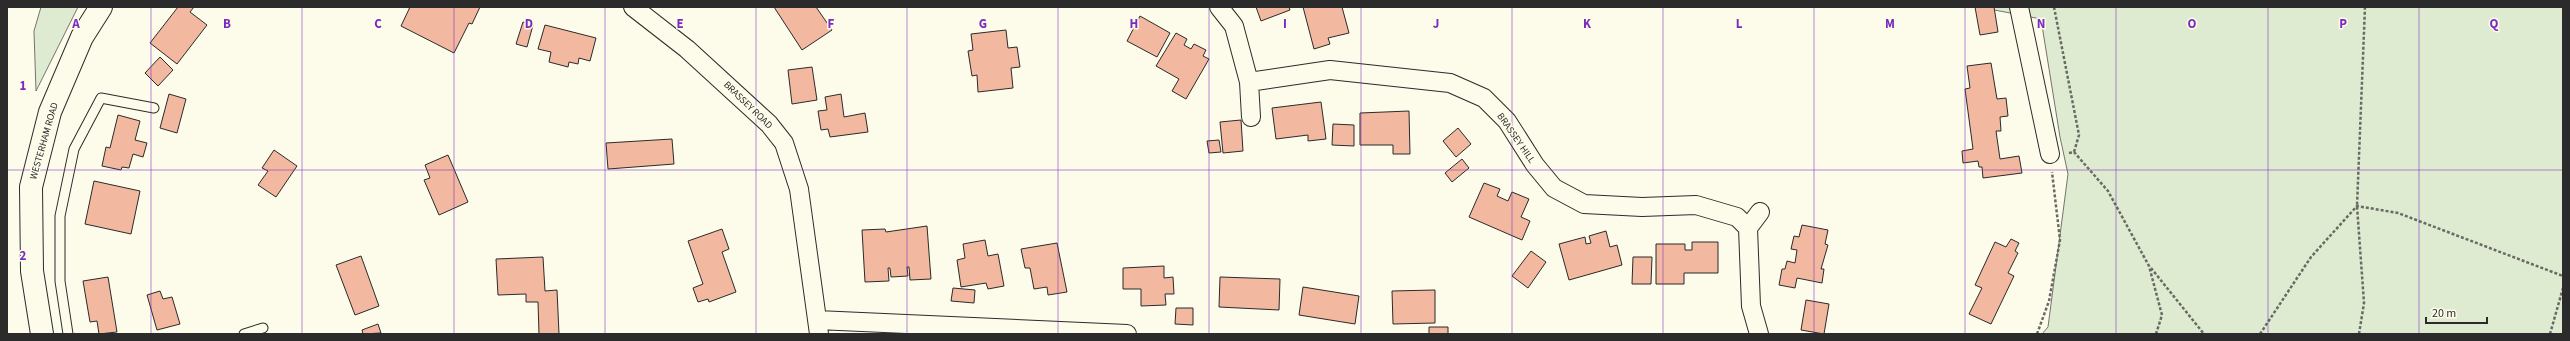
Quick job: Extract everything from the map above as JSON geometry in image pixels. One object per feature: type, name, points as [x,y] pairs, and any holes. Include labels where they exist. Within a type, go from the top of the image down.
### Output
[{"type":"main road","name":"WESTERHAM ROAD","points":[[42,334],[32,271],[31,187],[50,112],[82,37],[101,7]]},
{"type":"street","name":"BRASSEY ROAD","points":[[633,7],[693,54],[769,124],[784,143],[799,189],[818,327]]},
{"type":"street","points":[[1219,7],[1234,26],[1249,82],[1251,118]]},
{"type":"street","points":[[2019,7],[2050,154]]},
{"type":"street","name":"BRASSEY HILL","points":[[1249,82],[1330,70],[1450,83],[1484,98],[1506,121],[1535,165],[1554,188],[1584,204],[1642,207],[1696,205],[1737,217],[1748,228]]},
{"type":"street","points":[[1759,334],[1751,306],[1748,228],[1760,212]]},
{"type":"street","points":[[818,327],[1127,334]]},
{"type":"lane","points":[[68,334],[60,281],[60,216],[74,149],[101,98],[154,108]]},
{"type":"lane","points":[[244,334],[263,328]]},
{"type":"path","points":[[2054,7],[2079,135],[2074,152]]},
{"type":"path","points":[[2359,334],[2364,304],[2357,206],[2366,7]]},
{"type":"path","points":[[2037,334],[2049,301],[2060,240],[2050,154],[2074,152]]},
{"type":"path","points":[[2074,152],[2108,191],[2149,266],[2204,334]]},
{"type":"path","points":[[2357,206],[2398,213],[2563,276]]},
{"type":"path","points":[[2260,334],[2311,257],[2357,206]]},
{"type":"path","points":[[2149,266],[2162,315],[2156,334]]},
{"type":"path","points":[[2550,334],[2563,288]]},
{"type":"green space","points":[[41,7],[78,7],[36,91],[34,31]]},
{"type":"green space","points":[[1979,7],[2563,7],[2563,334],[2042,334],[2048,327],[2068,174],[2060,137],[2041,19]]},
{"type":"building","points":[[178,7],[194,7],[190,12],[207,25],[177,64],[150,43]]},
{"type":"building","points":[[410,7],[480,7],[472,24],[469,23],[454,53],[401,26]]},
{"type":"building","points":[[774,7],[816,7],[832,30],[802,50]]},
{"type":"building","points":[[1256,7],[1289,7],[1290,10],[1261,21]]},
{"type":"building","points":[[1303,7],[1342,7],[1349,33],[1328,38],[1330,44],[1314,49]]},
{"type":"building","points":[[1975,7],[1994,7],[1998,32],[1980,35]]},
{"type":"building","points":[[1140,16],[1170,33],[1157,57],[1127,41]]},
{"type":"building","points":[[523,22],[533,25],[527,47],[516,44]]},
{"type":"building","points":[[545,25],[596,38],[590,61],[579,58],[578,64],[569,62],[568,67],[549,62],[551,52],[538,49]]},
{"type":"building","points":[[1006,30],[1008,48],[1017,47],[1020,67],[1011,68],[1013,88],[978,92],[977,75],[972,76],[968,51],[973,50],[971,34]]},
{"type":"building","points":[[1176,33],[1187,39],[1184,45],[1191,49],[1194,44],[1206,50],[1203,56],[1209,59],[1186,99],[1172,91],[1179,79],[1156,66]]},
{"type":"building","points":[[160,57],[173,70],[158,86],[145,73]]},
{"type":"building","points":[[1991,63],[1997,99],[2006,98],[2008,116],[2000,117],[2001,131],[1996,131],[2000,159],[2019,156],[2022,173],[1983,178],[1982,167],[1979,167],[1978,161],[1963,163],[1962,151],[1973,149],[1965,89],[1970,88],[1967,66]]},
{"type":"building","points":[[812,67],[817,100],[792,104],[788,70]]},
{"type":"building","points":[[169,94],[186,99],[177,133],[160,128]]},
{"type":"building","points":[[841,94],[844,117],[865,113],[868,132],[830,137],[828,129],[821,130],[818,111],[827,110],[825,97]]},
{"type":"building","points":[[1321,102],[1326,139],[1308,141],[1308,135],[1276,139],[1272,108]]},
{"type":"building","points":[[1409,111],[1410,154],[1393,154],[1393,145],[1360,145],[1360,113]]},
{"type":"building","points":[[118,115],[140,121],[135,140],[147,143],[143,157],[133,154],[129,168],[122,167],[121,170],[102,166],[106,147],[110,148]]},
{"type":"building","points":[[1241,120],[1243,151],[1223,153],[1220,122]]},
{"type":"building","points":[[1333,124],[1354,125],[1354,146],[1332,145]]},
{"type":"building","points":[[1458,128],[1471,144],[1456,157],[1443,141]]},
{"type":"building","points":[[672,139],[674,164],[608,169],[606,143]]},
{"type":"building","points":[[1219,140],[1221,152],[1209,153],[1207,141]]},
{"type":"building","points":[[274,150],[297,166],[276,197],[258,185],[268,171],[262,168]]},
{"type":"building","points":[[448,155],[468,202],[439,215],[424,180],[430,178],[425,165]]},
{"type":"building","points":[[1462,159],[1469,168],[1452,182],[1445,173]]},
{"type":"building","points":[[94,181],[140,191],[131,234],[85,224]]},
{"type":"building","points":[[1484,183],[1500,189],[1497,196],[1508,201],[1512,192],[1529,199],[1521,217],[1530,221],[1522,240],[1469,217]]},
{"type":"building","points":[[1802,225],[1828,230],[1825,244],[1828,245],[1821,269],[1824,269],[1822,283],[1797,278],[1795,288],[1779,285],[1782,269],[1785,269],[1787,261],[1795,263],[1797,250],[1791,249],[1794,236],[1799,237]]},
{"type":"building","points":[[927,226],[931,279],[910,280],[909,267],[907,267],[908,276],[891,277],[890,268],[888,268],[889,281],[865,282],[862,230],[885,229],[886,232]]},
{"type":"building","points":[[722,229],[729,249],[722,252],[736,292],[709,302],[708,299],[698,302],[693,288],[703,284],[688,241]]},
{"type":"building","points":[[1606,231],[1610,247],[1617,245],[1622,265],[1569,280],[1559,244],[1585,237],[1586,244],[1591,243],[1589,236]]},
{"type":"building","points":[[2011,239],[2019,243],[2015,251],[2018,253],[2008,273],[2014,276],[1991,324],[1969,314],[1982,288],[1975,285],[1995,242],[2006,247]]},
{"type":"building","points":[[985,240],[988,256],[998,254],[1004,286],[988,289],[986,283],[961,287],[957,260],[965,258],[963,244]]},
{"type":"building","points":[[1692,242],[1718,242],[1718,273],[1684,273],[1684,284],[1656,284],[1656,244],[1685,244],[1685,250],[1692,250]]},
{"type":"building","points":[[1057,243],[1067,292],[1048,295],[1047,287],[1034,289],[1030,268],[1025,268],[1021,249]]},
{"type":"building","points":[[1531,251],[1546,262],[1528,288],[1512,276]]},
{"type":"building","points":[[361,256],[379,306],[355,315],[336,265]]},
{"type":"building","points":[[543,257],[545,291],[557,290],[559,334],[539,334],[538,302],[526,302],[526,294],[498,295],[496,259]]},
{"type":"building","points":[[1633,257],[1652,257],[1651,284],[1632,284]]},
{"type":"building","points":[[1164,266],[1164,278],[1173,277],[1174,294],[1165,294],[1166,305],[1141,306],[1141,289],[1123,289],[1123,268]]},
{"type":"building","points":[[108,277],[117,332],[99,334],[97,321],[90,322],[83,281]]},
{"type":"building","points":[[1220,277],[1280,279],[1279,310],[1219,307]]},
{"type":"building","points":[[1303,287],[1359,296],[1355,324],[1299,315]]},
{"type":"building","points":[[953,288],[975,290],[974,303],[951,301]]},
{"type":"building","points":[[1435,290],[1435,323],[1393,324],[1392,291]]},
{"type":"building","points":[[160,291],[163,299],[172,297],[180,324],[157,330],[147,295]]},
{"type":"building","points":[[1806,300],[1829,304],[1824,334],[1801,330]]},
{"type":"building","points":[[1176,308],[1193,308],[1193,325],[1175,324]]},
{"type":"building","points":[[378,324],[381,333],[363,334],[362,330]]},
{"type":"building","points":[[1429,327],[1448,327],[1448,334],[1429,334]]}]
